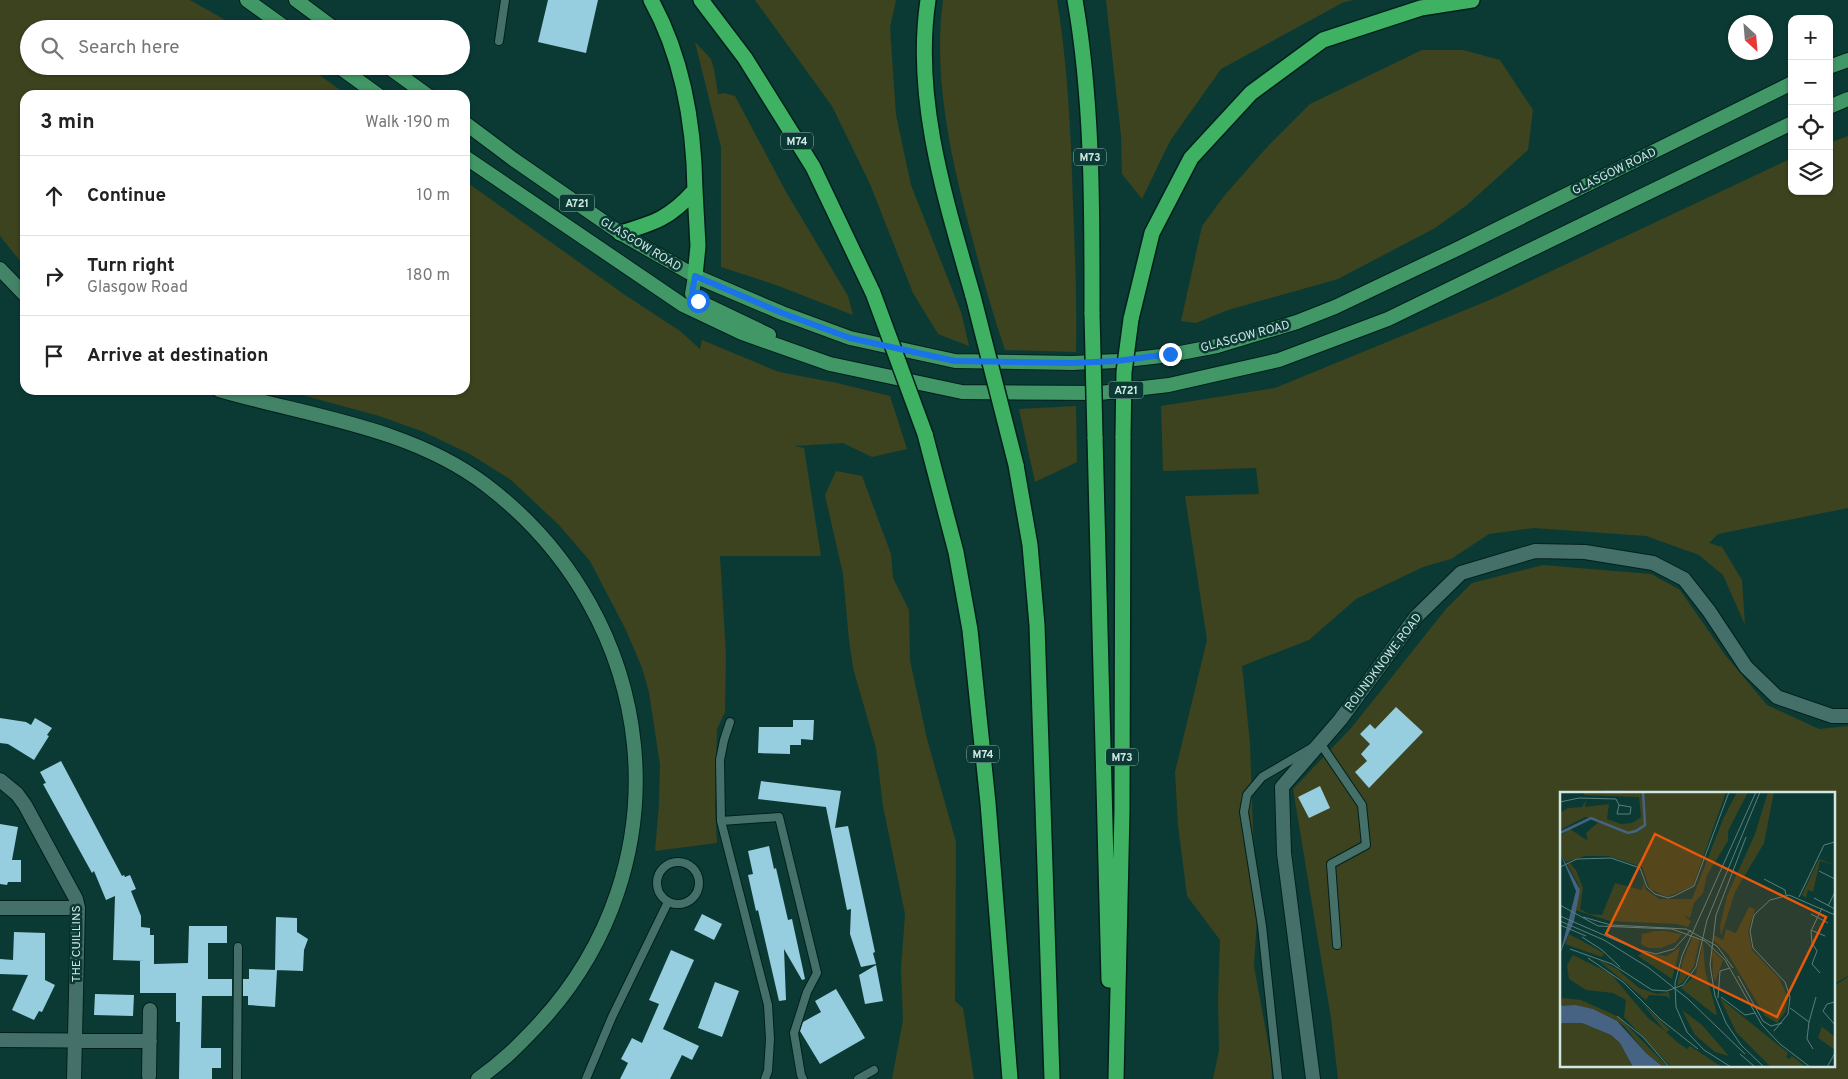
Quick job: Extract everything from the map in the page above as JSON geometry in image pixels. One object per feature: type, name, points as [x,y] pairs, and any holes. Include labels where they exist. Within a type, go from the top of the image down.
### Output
[{"type":"highway","points":[[651,0],[666,33],[684,86],[691,120],[698,246],[695,276]]},
{"type":"highway","name":"M74","points":[[701,0],[745,58],[813,167],[873,293],[926,434],[956,552],[970,630],[988,803],[1010,1079]]},
{"type":"highway","points":[[928,0],[925,43],[926,90],[931,130],[950,215],[973,296],[1016,465],[1030,545],[1037,625],[1052,1079]]},
{"type":"highway","name":"M73","points":[[1075,0],[1084,64],[1089,125],[1092,314],[1112,1079]]},
{"type":"highway","name":"M73","points":[[1116,1079],[1122,810],[1124,372],[1131,319],[1152,233],[1191,158],[1251,93],[1323,40],[1421,8],[1472,0]]},
{"type":"highway","points":[[620,233],[664,218],[683,203],[695,190]]},
{"type":"main road","points":[[247,0],[275,20]]},
{"type":"main road","points":[[296,0],[324,20]]},
{"type":"main road","points":[[1833,66],[1848,60]]},
{"type":"main road","points":[[350,75],[371,90]]},
{"type":"main road","points":[[400,75],[420,90]]},
{"type":"main road","name":"GLASGOW ROAD","points":[[470,127],[620,233],[695,276],[782,313],[850,338],[955,361],[1099,362],[1170,354],[1216,346],[1256,335],[1335,307],[1456,250],[1788,85]]},
{"type":"main road","points":[[1833,105],[1848,99]]},
{"type":"main road","name":"GLASGOW ROAD","points":[[470,160],[684,305],[742,334],[830,364],[962,392],[1100,393],[1169,386],[1279,360],[1388,319],[1788,125]]},
{"type":"main road","points":[[0,269],[20,290]]},
{"type":"main road","points":[[695,276],[692,294],[698,301],[830,364]]},
{"type":"main road","points":[[239,395],[343,421],[393,437],[434,455],[484,484],[529,522],[553,547],[594,610],[614,658],[634,734],[636,790],[633,825],[617,894],[603,930],[567,991],[512,1053],[478,1079]]},
{"type":"street","name":"ROUNDKNOWE ROAD","points":[[1313,1079],[1284,853],[1282,787],[1340,720],[1416,617],[1461,573],[1535,551],[1585,552],[1653,563],[1684,579],[1709,611],[1746,667],[1777,697],[1832,716],[1848,716]]},
{"type":"street","name":"THE CUILLINS","points":[[0,780],[17,794],[25,805],[76,899],[78,908],[74,1079]]},
{"type":"street","points":[[0,908],[78,908]]},
{"type":"street","points":[[149,1076],[150,1010]]},
{"type":"street","points":[[0,1040],[150,1041]]},
{"type":"lane","points":[[499,40],[505,0]]},
{"type":"lane","points":[[730,722],[720,760],[721,821],[768,1005],[770,1039],[768,1071],[765,1079]]},
{"type":"lane","points":[[1278,1079],[1262,926],[1244,812],[1247,795],[1262,777],[1320,744],[1362,805],[1366,845],[1332,864],[1337,945]]},
{"type":"lane","points":[[721,821],[778,817],[817,973],[807,992],[794,1033],[800,1076],[803,1079]]},
{"type":"lane","points":[[672,862],[687,863],[693,868],[699,878],[697,893],[686,903],[675,904],[668,902],[657,888],[658,875],[662,869],[672,862]]},
{"type":"lane","points":[[586,1079],[612,1017],[668,902]]},
{"type":"lane","points":[[237,1079],[238,947]]},
{"type":"lane","points":[[858,1079],[874,1070]]},
{"type":"green space","points":[[0,0],[190,0],[225,20],[20,20],[20,75],[319,75],[340,90],[20,90],[20,261],[0,236]]},
{"type":"green space","points":[[755,0],[896,0],[890,28],[896,115],[911,185],[961,312],[969,346],[938,334],[913,293],[870,184],[832,106]]},
{"type":"green space","points":[[943,0],[1057,0],[1064,51],[1070,127],[1076,278],[1076,352],[1005,350],[973,242],[945,114],[940,57],[940,28]]},
{"type":"green space","points":[[1106,0],[1354,0],[1344,2],[1221,69],[1170,141],[1142,199],[1122,174],[1121,135]]},
{"type":"green space","points":[[695,42],[711,59],[718,94],[724,93],[735,96],[785,190],[848,296],[853,315],[776,285],[721,267],[721,147]]},
{"type":"green space","points":[[1422,50],[1463,50],[1500,60],[1533,110],[1528,150],[1467,205],[1435,228],[1338,279],[1228,310],[1196,323],[1181,321],[1202,226],[1224,196],[1268,146],[1310,104]]},
{"type":"green space","points":[[1848,136],[1848,508],[1718,534],[1709,543],[1722,547],[1742,580],[1745,625],[1723,575],[1699,555],[1646,536],[1534,528],[1489,534],[1451,559],[1423,567],[1356,599],[1309,640],[1242,666],[1250,743],[1254,859],[1259,887],[1254,966],[1271,1059],[1272,1079],[1213,1079],[1219,1050],[1220,940],[1187,896],[1178,825],[1175,772],[1207,640],[1185,496],[1259,494],[1256,468],[1163,471],[1161,406],[1275,388],[1492,299],[1788,160],[1788,195],[1833,195],[1833,142]]},
{"type":"green space","points":[[470,185],[625,295],[680,331],[700,349],[702,340],[779,372],[837,383],[890,396],[907,449],[872,457],[843,443],[795,446],[804,448],[821,556],[720,556],[726,655],[725,712],[717,729],[715,806],[717,843],[655,851],[660,765],[649,692],[642,668],[626,630],[590,561],[558,524],[511,480],[470,454],[424,432],[379,416],[302,395],[470,395]]},
{"type":"green space","points":[[1076,406],[1077,462],[1035,482],[1019,409]]},
{"type":"green space","points":[[836,471],[862,476],[891,554],[893,578],[909,610],[910,660],[927,739],[956,842],[955,1001],[963,1008],[974,1079],[892,1079],[903,1020],[901,969],[905,914],[883,806],[876,748],[853,668],[843,574],[825,495]]},
{"type":"green space","points":[[1543,565],[1651,574],[1680,590],[1726,656],[1767,705],[1819,729],[1848,726],[1848,976],[1836,983],[1836,792],[1560,792],[1560,1066],[1836,1066],[1836,985],[1848,977],[1848,1079],[1338,1079],[1331,1018],[1293,789],[1352,727],[1446,609],[1472,583]]},
{"type":"building","points":[[548,0],[598,0],[586,53],[538,42]]},
{"type":"building","points":[[1396,707],[1423,732],[1369,788],[1355,772],[1367,761],[1361,754],[1370,744],[1360,734],[1370,724],[1375,729]]},
{"type":"building","points":[[0,718],[26,722],[31,725],[35,718],[52,728],[34,760],[8,744],[0,743]]},
{"type":"building","points":[[793,720],[814,720],[813,740],[801,739],[801,745],[790,745],[790,754],[758,753],[759,727],[793,727]]},
{"type":"building","points":[[61,761],[122,876],[130,875],[136,889],[131,891],[141,916],[141,927],[150,928],[150,935],[154,935],[154,964],[188,963],[189,926],[227,926],[227,943],[208,943],[208,979],[232,979],[232,996],[202,996],[201,1048],[221,1048],[221,1068],[212,1068],[212,1079],[179,1079],[180,1022],[176,1022],[176,993],[140,993],[140,961],[145,961],[113,960],[115,896],[106,900],[94,871],[92,873],[43,784],[46,783],[40,772]]},
{"type":"building","points":[[761,781],[841,791],[835,828],[848,826],[876,964],[861,967],[850,934],[851,909],[847,910],[826,807],[758,799]]},
{"type":"building","points":[[1320,786],[1330,808],[1309,818],[1298,797]]},
{"type":"building","points":[[0,824],[18,827],[12,860],[21,860],[21,882],[8,882],[7,885],[0,884]]},
{"type":"building","points":[[769,846],[788,920],[792,919],[805,979],[802,980],[784,949],[786,1000],[779,1001],[748,875],[753,874],[748,851]]},
{"type":"building","points":[[702,914],[722,924],[714,940],[694,930]]},
{"type":"building","points":[[276,917],[297,918],[297,932],[308,939],[304,950],[303,971],[275,970]]},
{"type":"building","points":[[14,932],[45,933],[45,980],[55,985],[42,1012],[39,1011],[34,1020],[12,1010],[28,975],[0,974],[0,959],[13,960]]},
{"type":"building","points":[[671,950],[694,960],[663,1029],[699,1046],[692,1060],[682,1055],[670,1079],[620,1079],[628,1063],[621,1059],[632,1038],[642,1043],[659,1004],[649,1000]]},
{"type":"building","points":[[876,965],[883,1001],[865,1004],[859,975]]},
{"type":"building","points":[[249,969],[277,970],[275,1007],[248,1005],[248,996],[243,996],[243,979],[249,979]]},
{"type":"building","points":[[715,982],[739,991],[722,1037],[698,1028]]},
{"type":"building","points":[[836,989],[865,1038],[820,1064],[800,1031],[803,1022],[821,1012],[815,1001]]},
{"type":"building","points":[[95,994],[134,995],[133,1016],[94,1015]]},
{"type":"route","points":[[698,301],[692,294],[695,276],[782,313],[850,338],[955,361],[1072,363],[1117,361],[1170,354]]}]
